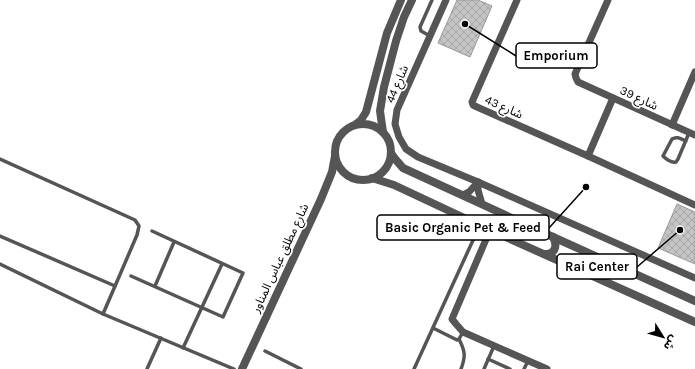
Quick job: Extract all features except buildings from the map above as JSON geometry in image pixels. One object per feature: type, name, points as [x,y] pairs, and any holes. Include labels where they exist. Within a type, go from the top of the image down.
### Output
[{"type":"street","points":[[356,124],[361,120],[366,112],[387,33],[400,0]]},
{"type":"street","points":[[383,132],[380,111],[381,100],[396,41],[404,17],[412,0]]},
{"type":"street","points":[[404,17],[416,0]]},
{"type":"street","name":"شارع 44","points":[[446,0],[397,110],[395,124],[399,138],[406,149],[418,157],[695,278]]},
{"type":"street","name":"شارع 43","points":[[517,0],[472,102],[474,105],[477,108],[695,204]]},
{"type":"street","name":"شارع 39","points":[[608,0],[575,74],[578,82],[692,134]]},
{"type":"street","points":[[672,125],[695,72]]},
{"type":"street","points":[[588,156],[613,98]]},
{"type":"street","points":[[363,123],[370,124],[383,132],[388,138],[391,153],[390,161],[380,174],[364,180],[348,176],[342,171],[334,156],[334,149],[339,136],[349,126],[363,123]]},
{"type":"street","points":[[391,153],[403,168],[695,301]]},
{"type":"street","name":"شارع مطلق عباس المناور","points":[[242,369],[321,199],[332,172],[334,156]]},
{"type":"street","points":[[372,178],[394,185],[695,322]]},
{"type":"street","points":[[463,195],[469,192],[478,182]]},
{"type":"street","points":[[478,182],[478,190],[482,204]]},
{"type":"street","points":[[490,230],[452,319],[463,332],[547,369]]},
{"type":"street","points":[[544,254],[548,254],[555,249],[556,245],[553,237]]},
{"type":"lane","points":[[430,36],[422,31],[420,27],[432,0]]},
{"type":"lane","points":[[686,141],[674,137],[663,156],[667,160],[676,162],[686,141],[692,134]]},
{"type":"lane","points":[[0,159],[135,220],[139,226],[137,235],[103,314]]},
{"type":"lane","points":[[414,369],[480,225]]},
{"type":"lane","points":[[131,276],[223,317],[242,273],[152,231]]},
{"type":"lane","points":[[0,236],[115,286]]},
{"type":"lane","points":[[155,286],[174,242]]},
{"type":"lane","points":[[0,264],[103,314],[234,369]]},
{"type":"lane","points":[[183,348],[222,264]]},
{"type":"lane","points":[[433,328],[456,340],[459,339]]},
{"type":"lane","points":[[459,339],[463,332]]},
{"type":"lane","points":[[147,369],[161,338]]},
{"type":"lane","points":[[459,339],[465,353],[461,369]]},
{"type":"lane","points":[[484,369],[494,346]]},
{"type":"lane","points":[[264,351],[301,369]]},
{"type":"lane","points":[[488,359],[510,369]]},
{"type":"lane","points":[[524,369],[528,360]]},
{"type":"place","name":"Emporium","points":[[465,24]]},
{"type":"place","name":"Basic Organic Pet & Feed","points":[[586,187]]},
{"type":"place","name":"Rai Center","points":[[680,230]]}]
